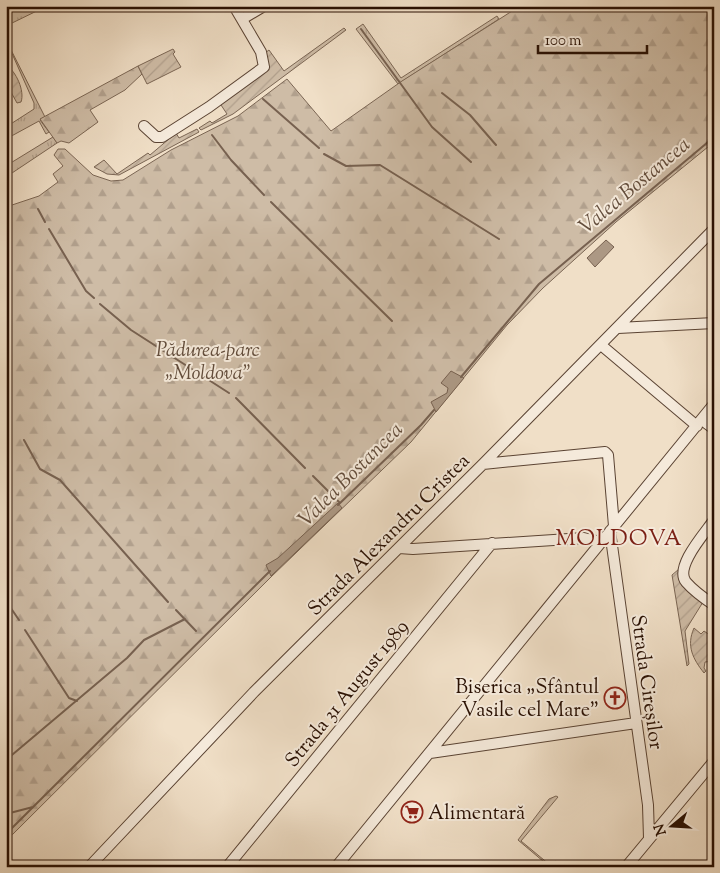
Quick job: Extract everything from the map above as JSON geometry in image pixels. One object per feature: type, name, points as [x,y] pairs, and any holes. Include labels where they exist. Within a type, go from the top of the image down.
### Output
[{"type":"street","points":[[144,126],[156,137],[162,136],[264,67],[261,52],[234,6]]},
{"type":"street","points":[[242,19],[264,6]]},
{"type":"street","name":"Strada Alexandru Cristea","points":[[89,867],[254,692],[618,328],[714,228]]},
{"type":"street","points":[[618,328],[714,323]]},
{"type":"street","points":[[601,345],[699,423],[714,429]]},
{"type":"street","points":[[336,867],[714,404]]},
{"type":"street","name":"Strada Cireșilor","points":[[483,464],[605,452],[608,455],[612,529],[648,805],[649,838]]},
{"type":"street","points":[[710,603],[686,582],[682,573],[687,559],[714,520]]},
{"type":"street","points":[[399,548],[413,549],[584,538],[601,542]]},
{"type":"street","name":"Strada 31 August 1989","points":[[227,867],[492,543]]},
{"type":"street","points":[[430,753],[636,723]]},
{"type":"street","points":[[626,867],[714,761]]},
{"type":"green space","points":[[6,6],[45,7],[10,24],[6,22]]},
{"type":"green space","name":"Pădurea-parc „Moldova”","points":[[520,6],[714,6],[714,142],[616,222],[543,288],[507,325],[411,442],[271,577],[6,841],[6,207],[39,196],[58,182],[53,174],[63,166],[54,155],[58,149],[65,149],[93,175],[111,181],[123,180],[171,150],[238,116],[287,79],[331,131],[402,81]]},
{"type":"green space","points":[[497,16],[499,19],[398,84],[356,29],[363,24],[401,78]]},
{"type":"green space","points":[[344,28],[346,30],[233,114],[201,130],[199,128],[227,114],[219,102],[267,69],[265,53],[269,50],[284,71]]},
{"type":"green space","points":[[6,40],[45,117],[40,120],[49,132],[46,134],[39,121],[6,139],[6,127],[34,109],[34,103]]},
{"type":"green space","points":[[173,49],[175,52],[173,54],[181,67],[147,84],[138,66]]},
{"type":"green space","points":[[6,65],[19,82],[22,92],[21,102],[17,103],[6,83]]},
{"type":"green space","points":[[138,66],[142,74],[125,90],[90,110],[98,122],[69,143],[61,141],[57,143],[40,119]]},
{"type":"green space","points":[[197,129],[199,132],[119,175],[107,174],[94,167],[104,160],[117,174],[148,153],[150,155],[176,133],[179,138]]},
{"type":"green space","points":[[53,137],[57,143],[6,177],[6,167],[9,164]]},
{"type":"green space","points":[[679,569],[703,602],[685,631],[689,664],[687,666],[672,575]]},
{"type":"green space","points":[[694,628],[701,634],[704,631],[714,638],[714,661],[705,662],[704,668],[706,671],[704,673],[692,652],[691,641]]},
{"type":"green space","points":[[558,797],[521,841],[550,865],[556,861],[550,867],[518,840],[549,799]]},
{"type":"shaded area","points":[[606,240],[614,247],[595,267],[587,258]]},
{"type":"shaded area","points":[[451,371],[464,378],[436,412],[431,402],[447,393],[448,388],[441,383]]},
{"type":"shaded area","points":[[338,503],[342,508],[271,576],[266,565],[278,558]]},
{"type":"waterway","points":[[361,29],[432,127],[471,162]]},
{"type":"waterway","points":[[442,93],[470,115],[496,145]]},
{"type":"waterway","points":[[263,99],[319,148]]},
{"type":"waterway","points":[[212,135],[231,160],[264,195]]},
{"type":"waterway","name":"Valea Bostancea","points":[[461,377],[539,284],[714,137]]},
{"type":"waterway","points":[[324,154],[346,166],[380,165],[499,239]]},
{"type":"waterway","points":[[271,202],[392,321]]},
{"type":"waterway","points":[[38,209],[45,222]]},
{"type":"waterway","points":[[49,229],[86,291],[94,298]]},
{"type":"waterway","points":[[100,304],[131,330],[229,393]]},
{"type":"waterway","points":[[236,398],[305,468]]},
{"type":"waterway","name":"Valea Bostancea","points":[[338,505],[421,425],[434,410]]},
{"type":"waterway","points":[[24,440],[40,469],[60,480],[168,602]]},
{"type":"waterway","points":[[313,476],[340,503]]},
{"type":"waterway","name":"Valea Bostancea","points":[[6,834],[270,571]]},
{"type":"waterway","points":[[6,601],[19,620]]},
{"type":"waterway","points":[[176,610],[196,631]]},
{"type":"waterway","points":[[6,760],[127,658],[144,640],[185,619]]},
{"type":"waterway","points":[[25,630],[69,698],[77,701]]},
{"type":"waterway","points":[[6,814],[33,807]]},
{"type":"place","name":"Biserica „Sfântul Vasile cel Mare”","points":[[615,698]]},
{"type":"place","name":"Alimentară","points":[[412,812]]},
{"type":"district","name":"MOLDOVA","points":[[619,537]]}]
